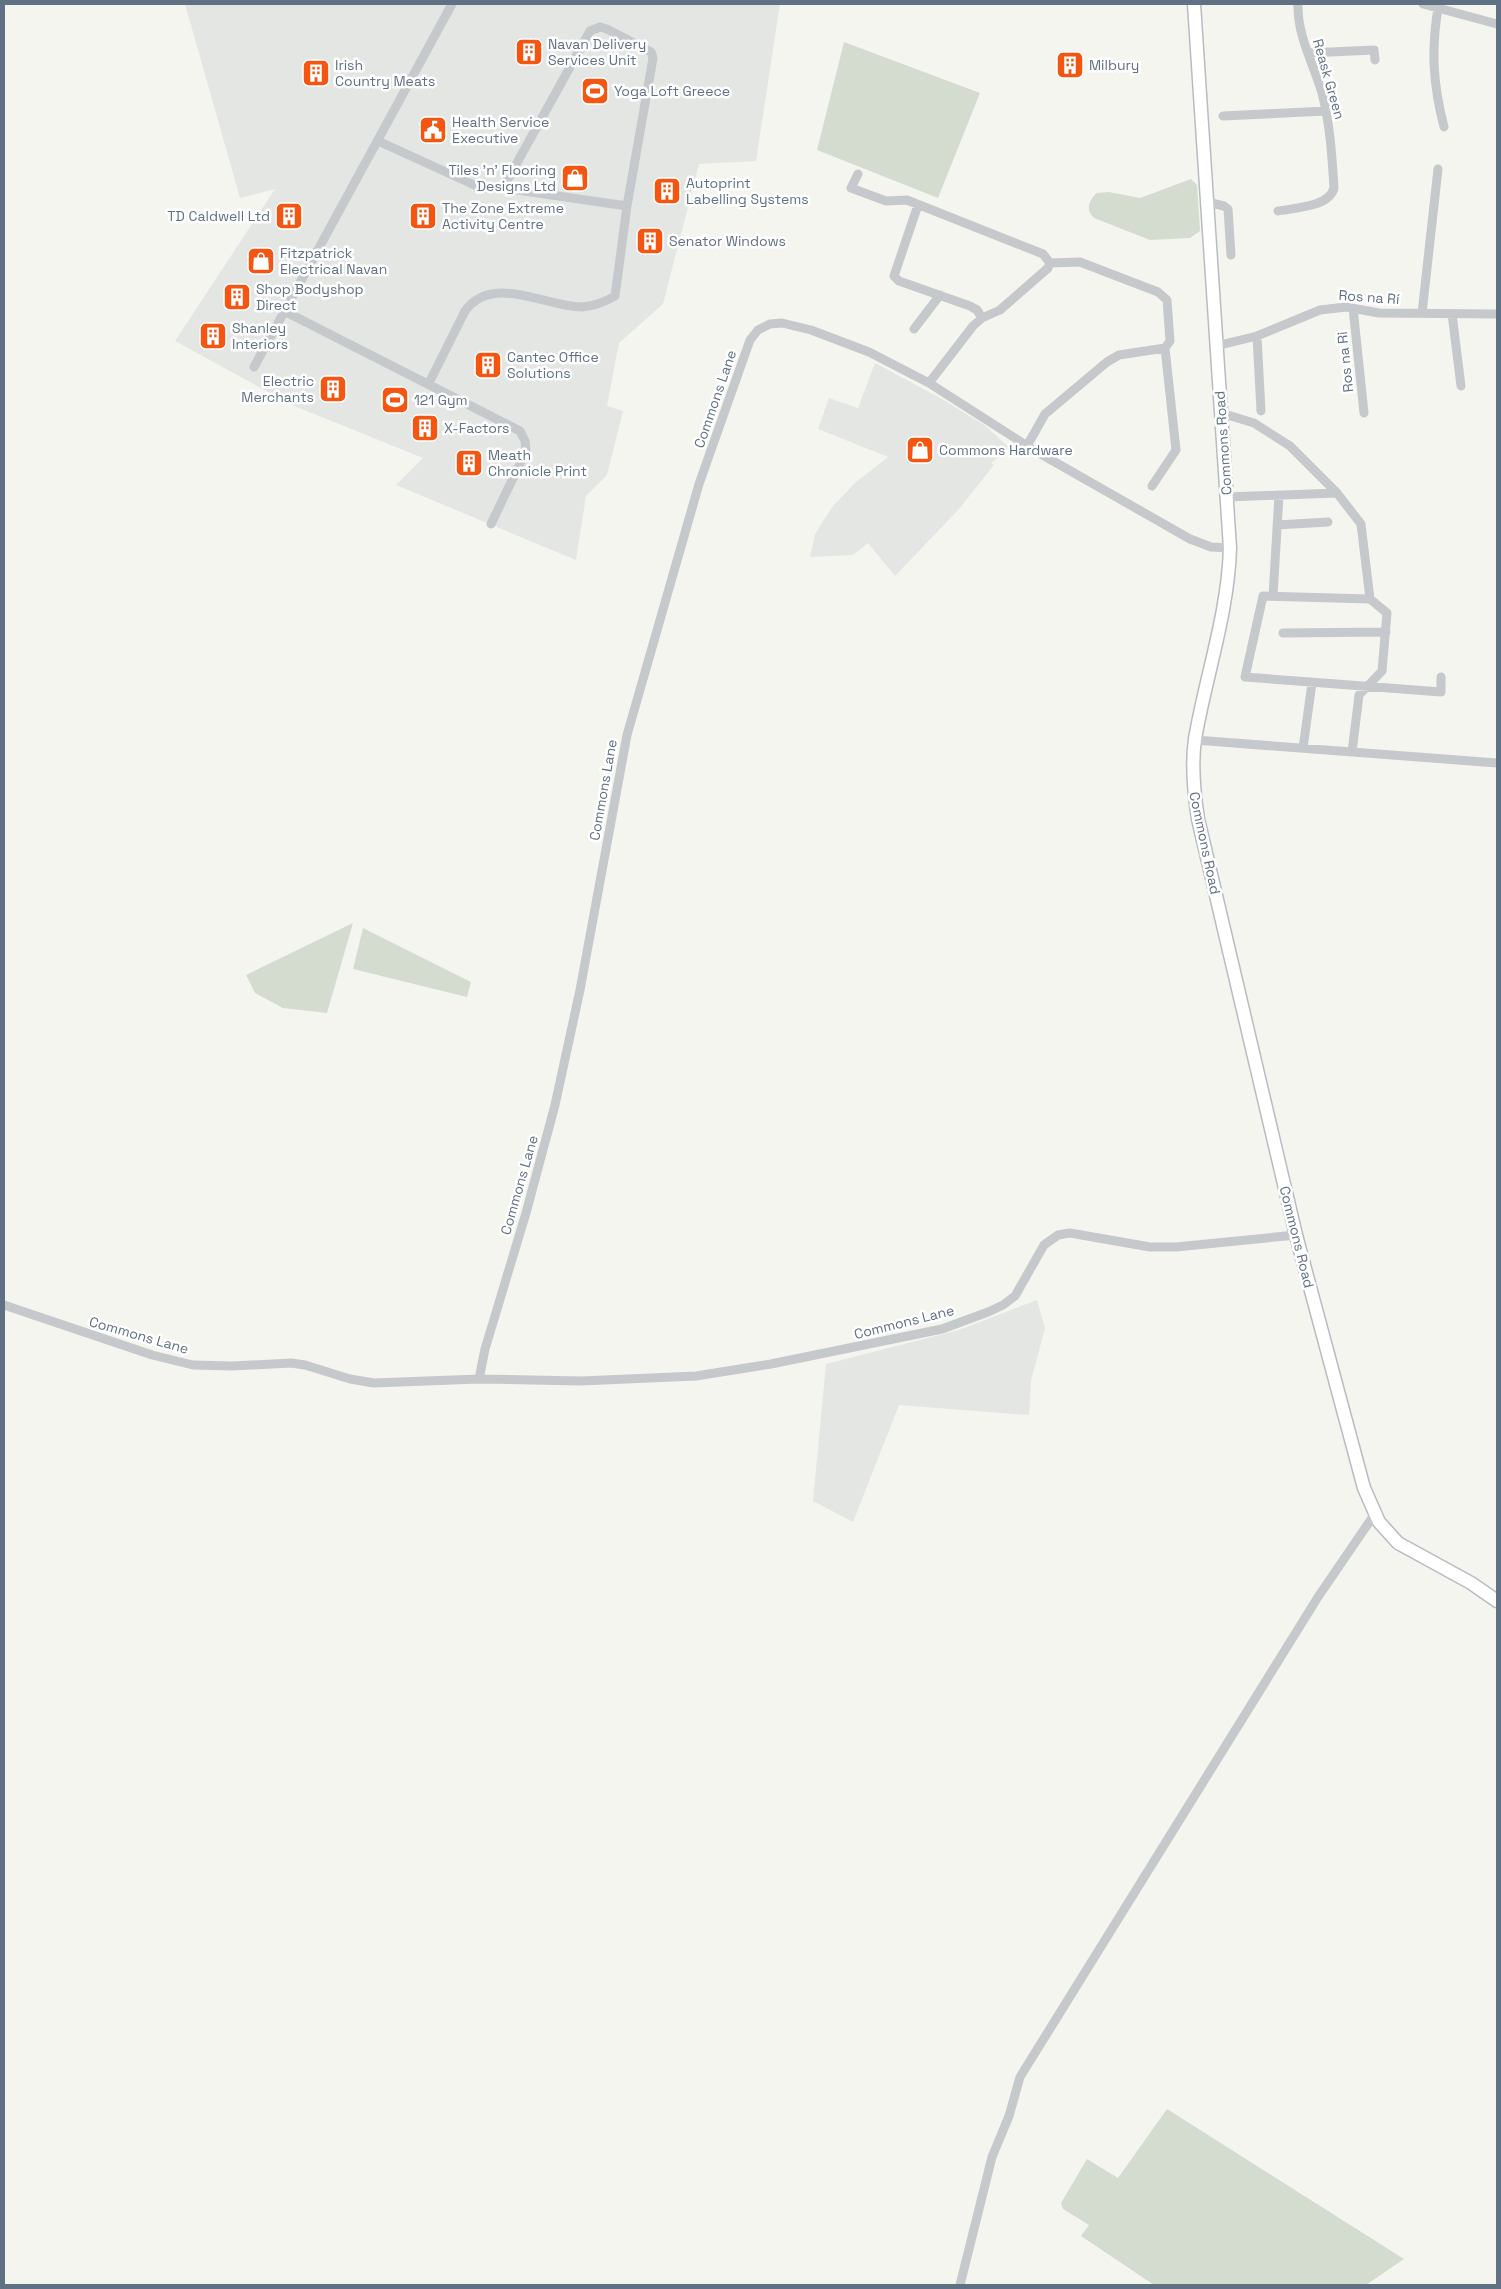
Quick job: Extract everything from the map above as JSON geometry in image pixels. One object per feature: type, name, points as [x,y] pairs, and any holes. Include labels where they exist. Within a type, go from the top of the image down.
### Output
[{"type":"street","points":[[254,367],[452,4]]},
{"type":"street","name":"Commons Road","points":[[1194,4],[1230,548],[1229,579],[1222,619],[1195,740],[1193,790],[1198,819],[1327,1359],[1364,1488],[1374,1515],[1387,1534],[1398,1543],[1471,1583],[1497,1601]]},
{"type":"street","name":"Reask Green","points":[[1278,211],[1323,202],[1332,193],[1332,147],[1326,111],[1303,40],[1298,4]]},
{"type":"street","points":[[1424,4],[1497,24]]},
{"type":"street","points":[[1438,8],[1432,49],[1433,67],[1444,126]]},
{"type":"street","points":[[428,383],[465,311],[470,305],[481,298],[503,292],[582,307],[603,303],[615,296],[627,206],[653,58],[651,52],[600,27],[593,28],[585,37],[503,188]]},
{"type":"street","points":[[1309,54],[1374,50],[1375,60]]},
{"type":"street","points":[[1222,116],[1326,111]]},
{"type":"street","points":[[378,141],[481,188],[503,188],[627,206]]},
{"type":"street","points":[[1422,313],[1438,169]]},
{"type":"street","points":[[858,174],[852,188],[886,201],[900,199],[918,205],[1042,254],[1050,264]]},
{"type":"street","points":[[1207,202],[1224,206],[1228,209],[1231,255]]},
{"type":"street","points":[[918,205],[894,276],[899,281],[970,306],[982,318]]},
{"type":"street","points":[[1027,446],[1045,414],[1107,362],[1119,355],[1164,348],[1170,342],[1170,311],[1167,300],[1158,292],[1080,262],[1050,264]]},
{"type":"street","points":[[929,383],[972,326],[982,318],[1000,310],[1048,268],[1050,264]]},
{"type":"street","points":[[914,329],[940,295]]},
{"type":"street","name":"Ros na Rí","points":[[1216,346],[1257,336],[1320,310],[1353,308],[1379,313],[1497,314]]},
{"type":"street","name":"Ros na Ri","points":[[1353,308],[1364,413]]},
{"type":"street","points":[[284,311],[508,423],[520,431],[525,441],[526,451],[491,524]]},
{"type":"street","points":[[1452,314],[1461,386]]},
{"type":"street","name":"Commons Lane","points":[[479,1378],[485,1349],[526,1213],[557,1100],[580,990],[627,735],[700,484],[750,340],[758,330],[770,324],[782,323],[810,330],[869,352],[929,383],[1027,446],[1190,539],[1211,547],[1230,548]]},
{"type":"street","points":[[1257,336],[1261,411]]},
{"type":"street","points":[[1152,486],[1176,450],[1164,348]]},
{"type":"street","points":[[1221,414],[1254,423],[1290,446],[1337,493],[1361,524],[1370,599]]},
{"type":"street","points":[[1227,497],[1337,493]]},
{"type":"street","points":[[1273,596],[1279,495]]},
{"type":"street","points":[[1277,525],[1328,522]]},
{"type":"street","points":[[1352,752],[1359,695],[1366,687],[1382,671],[1387,613],[1370,599],[1263,596],[1245,678],[1366,687],[1441,692],[1441,677]]},
{"type":"street","points":[[1283,633],[1386,632]]},
{"type":"street","points":[[1303,748],[1312,683]]},
{"type":"street","points":[[1195,740],[1497,763]]},
{"type":"street","name":"Commons Lane","points":[[4,1305],[152,1355],[193,1365],[232,1366],[291,1363],[305,1365],[350,1379],[374,1383],[479,1378],[582,1381],[696,1376],[754,1368],[942,1329],[1003,1305],[1020,1289],[1044,1245],[1058,1235],[1070,1232],[1150,1247],[1176,1247],[1296,1235]]},
{"type":"street","points":[[960,2285],[992,2157],[1009,2116],[1020,2077],[1318,1597],[1374,1515]]},
{"type":"shaded area","points":[[185,4],[780,4],[756,161],[699,164],[663,304],[619,343],[607,406],[623,411],[607,475],[586,496],[576,560],[396,485],[423,458],[292,405],[175,341],[275,189],[240,198]]},
{"type":"shaded area","points":[[844,42],[980,93],[938,198],[817,150]]},
{"type":"shaded area","points":[[1191,179],[1197,185],[1200,231],[1190,238],[1150,240],[1094,218],[1091,215],[1089,205],[1097,193],[1109,192],[1140,198]]},
{"type":"shaded area","points":[[875,363],[942,399],[984,425],[1010,448],[991,463],[994,465],[959,509],[895,576],[868,543],[853,555],[810,557],[815,534],[833,506],[855,483],[888,457],[818,429],[829,398],[858,408]]},
{"type":"shaded area","points":[[353,923],[327,1013],[283,1008],[255,993],[246,975]]},
{"type":"shaded area","points":[[363,928],[471,982],[467,997],[353,969]]},
{"type":"shaded area","points":[[1037,1300],[1045,1328],[1031,1381],[1029,1415],[899,1405],[853,1522],[813,1501],[826,1364],[959,1330]]},
{"type":"shaded area","points":[[1167,2109],[1404,2259],[1366,2285],[1154,2285],[1081,2236],[1089,2225],[1063,2209],[1061,2203],[1087,2159],[1118,2178]]},
{"type":"place","name":"Navan Delivery Services Unit","points":[[529,52]]},
{"type":"place","name":"Milbury","points":[[1070,65]]},
{"type":"place","name":"Irish Country Meats","points":[[316,73]]},
{"type":"place","name":"Yoga Loft Greece","points":[[595,91]]},
{"type":"place","name":"Health Service Executive","points":[[433,130]]},
{"type":"place","name":"Tiles 'n' Flooring Designs Ltd","points":[[575,178]]},
{"type":"place","name":"Autoprint Labelling Systems","points":[[667,191]]},
{"type":"place","name":"TD Caldwell Ltd","points":[[289,216]]},
{"type":"place","name":"The Zone Extreme Activity Centre","points":[[423,216]]},
{"type":"place","name":"Senator Windows","points":[[650,241]]},
{"type":"place","name":"Fitzpatrick Electrical Navan","points":[[261,261]]},
{"type":"place","name":"Shop Bodyshop Direct","points":[[237,297]]},
{"type":"place","name":"Shanley Interiors","points":[[213,336]]},
{"type":"place","name":"Cantec Office Solutions","points":[[488,365]]},
{"type":"place","name":"Electric Merchants","points":[[333,389]]},
{"type":"place","name":"121 Gym","points":[[395,400]]},
{"type":"place","name":"X-Factors","points":[[425,428]]},
{"type":"place","name":"Commons Hardware","points":[[920,450]]},
{"type":"place","name":"Meath Chronicle Print","points":[[469,463]]}]
